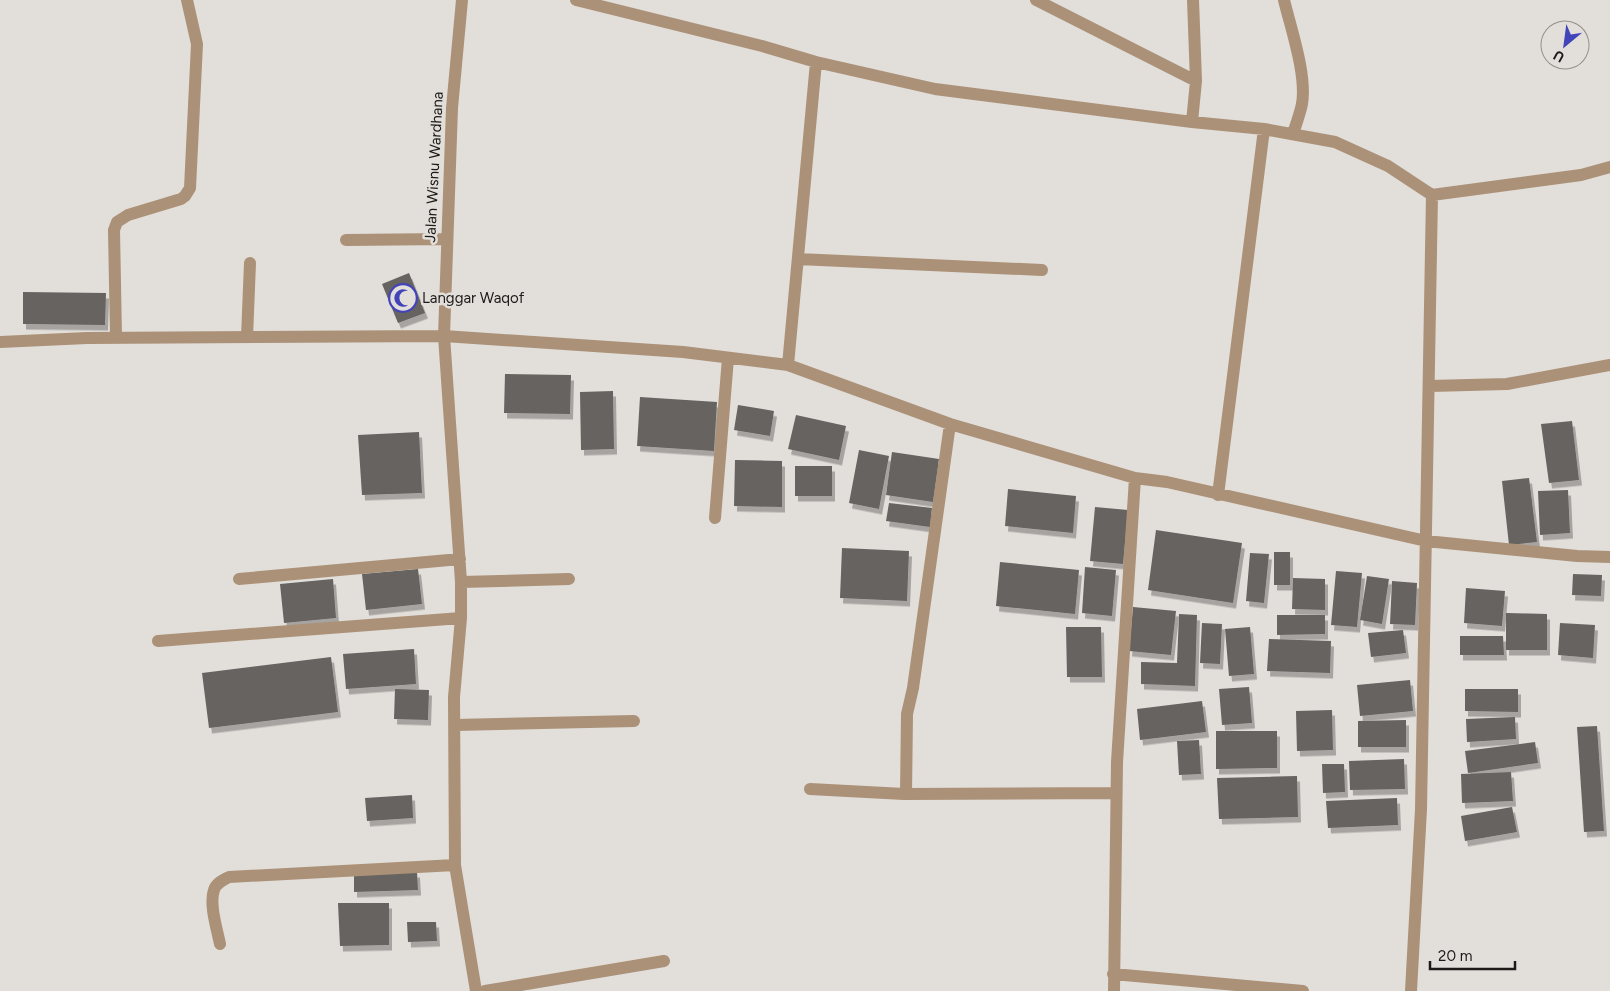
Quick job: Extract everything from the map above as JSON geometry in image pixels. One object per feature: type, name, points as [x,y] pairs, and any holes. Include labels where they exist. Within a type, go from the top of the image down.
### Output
[{"type":"street","points":[[116,338],[114,230],[117,222],[128,215],[181,199],[190,188],[197,44],[187,0]]},
{"type":"street","name":"Jalan Wisnu Wardhana","points":[[462,0],[452,108],[444,336],[461,582],[461,618],[454,697],[455,865],[476,991]]},
{"type":"street","points":[[576,0],[762,46],[816,62],[935,89],[1192,122],[1264,129],[1335,142],[1388,166],[1432,195],[1580,175],[1610,167]]},
{"type":"street","points":[[1036,0],[1196,80]]},
{"type":"street","points":[[1192,122],[1196,80],[1193,0]]},
{"type":"street","points":[[1284,0],[1302,73],[1303,87],[1302,104],[1293,134]]},
{"type":"street","points":[[788,365],[816,62]]},
{"type":"street","points":[[1218,495],[1264,129]]},
{"type":"street","points":[[1411,991],[1421,809],[1432,195]]},
{"type":"street","points":[[346,240],[447,239]]},
{"type":"street","points":[[798,258],[1042,270]]},
{"type":"street","points":[[247,337],[250,263]]},
{"type":"street","points":[[0,342],[116,338],[444,336],[682,352],[788,365],[950,424],[1135,478],[1167,482],[1426,541],[1610,558]]},
{"type":"street","points":[[715,518],[728,358]]},
{"type":"street","points":[[1430,386],[1507,384],[1610,365]]},
{"type":"street","points":[[906,794],[907,714],[914,688],[950,424]]},
{"type":"street","points":[[1114,991],[1116,793],[1135,478]]},
{"type":"street","points":[[238,579],[460,559]]},
{"type":"street","points":[[461,582],[569,579]]},
{"type":"street","points":[[158,641],[461,618]]},
{"type":"street","points":[[455,725],[634,721]]},
{"type":"street","points":[[810,789],[906,794],[1116,793]]},
{"type":"street","points":[[220,944],[212,904],[214,890],[217,885],[229,877],[455,865]]},
{"type":"street","points":[[485,991],[664,962]]},
{"type":"street","points":[[1113,974],[1303,991]]},
{"type":"building","name":"Langgar Waqof","points":[[409,273],[425,313],[398,323],[382,284]]},
{"type":"building","points":[[23,292],[106,293],[105,325],[23,324]]},
{"type":"building","points":[[505,374],[571,375],[570,414],[504,413]]},
{"type":"building","points":[[613,391],[614,449],[581,450],[580,392]]},
{"type":"building","points":[[640,397],[717,402],[714,451],[637,446]]},
{"type":"building","points":[[738,405],[774,411],[770,436],[734,430]]},
{"type":"building","points":[[796,415],[846,426],[839,460],[788,449]]},
{"type":"building","points":[[1572,421],[1579,480],[1549,483],[1541,424]]},
{"type":"building","points":[[419,432],[422,493],[362,495],[358,435]]},
{"type":"building","points":[[859,450],[889,456],[879,509],[849,503]]},
{"type":"building","points":[[892,452],[939,459],[933,502],[886,495]]},
{"type":"building","points":[[735,460],[782,461],[782,507],[734,506]]},
{"type":"building","points":[[795,466],[832,466],[832,496],[795,496]]},
{"type":"building","points":[[1529,478],[1537,542],[1509,545],[1502,481]]},
{"type":"building","points":[[1008,489],[1076,496],[1073,533],[1005,526]]},
{"type":"building","points":[[1568,490],[1570,533],[1540,535],[1538,491]]},
{"type":"building","points":[[889,503],[932,508],[930,527],[886,521]]},
{"type":"building","points":[[1095,507],[1128,510],[1123,564],[1090,561]]},
{"type":"building","points":[[1156,530],[1242,543],[1233,603],[1148,590]]},
{"type":"building","points":[[842,548],[909,551],[907,601],[840,598]]},
{"type":"building","points":[[1274,552],[1290,552],[1290,585],[1274,585]]},
{"type":"building","points":[[1250,553],[1269,554],[1264,603],[1246,601]]},
{"type":"building","points":[[1000,562],[1079,570],[1075,614],[996,606]]},
{"type":"building","points":[[1085,567],[1116,570],[1112,616],[1082,613]]},
{"type":"building","points":[[418,569],[422,604],[366,610],[362,574]]},
{"type":"building","points":[[1336,571],[1362,573],[1357,627],[1331,625]]},
{"type":"building","points":[[1573,574],[1602,575],[1601,596],[1572,595]]},
{"type":"building","points":[[1367,576],[1389,579],[1382,624],[1360,620]]},
{"type":"building","points":[[1293,578],[1325,579],[1325,610],[1292,609]]},
{"type":"building","points":[[333,579],[336,618],[284,623],[280,584]]},
{"type":"building","points":[[1392,581],[1417,583],[1415,625],[1390,624]]},
{"type":"building","points":[[1466,588],[1505,591],[1502,626],[1464,623]]},
{"type":"building","points":[[1133,607],[1176,611],[1171,655],[1129,651]]},
{"type":"building","points":[[1506,613],[1547,614],[1547,650],[1506,650]]},
{"type":"building","points":[[1179,614],[1197,615],[1195,686],[1141,684],[1141,662],[1177,663]]},
{"type":"building","points":[[1277,615],[1325,615],[1325,634],[1277,635]]},
{"type":"building","points":[[1202,623],[1222,624],[1220,664],[1200,663]]},
{"type":"building","points":[[1560,623],[1595,625],[1593,658],[1558,655]]},
{"type":"building","points":[[1066,627],[1101,627],[1102,677],[1067,677]]},
{"type":"building","points":[[1250,627],[1254,674],[1229,676],[1225,629]]},
{"type":"building","points":[[1403,630],[1406,653],[1371,657],[1368,633]]},
{"type":"building","points":[[1460,636],[1503,636],[1504,655],[1460,655]]},
{"type":"building","points":[[1269,639],[1331,641],[1330,673],[1267,671]]},
{"type":"building","points":[[414,649],[416,684],[346,689],[343,654]]},
{"type":"building","points":[[331,657],[338,712],[209,728],[202,673]]},
{"type":"building","points":[[1410,680],[1413,711],[1360,716],[1357,685]]},
{"type":"building","points":[[1249,687],[1252,723],[1222,725],[1219,689]]},
{"type":"building","points":[[395,689],[429,690],[428,720],[394,719]]},
{"type":"building","points":[[1465,689],[1518,689],[1518,712],[1465,711]]},
{"type":"building","points":[[1202,701],[1206,732],[1140,740],[1137,709]]},
{"type":"building","points":[[1332,710],[1333,750],[1297,751],[1296,711]]},
{"type":"building","points":[[1515,717],[1516,739],[1467,742],[1466,719]]},
{"type":"building","points":[[1406,720],[1406,747],[1358,747],[1358,721]]},
{"type":"building","points":[[1597,726],[1604,831],[1584,832],[1577,727]]},
{"type":"building","points":[[1216,731],[1277,731],[1277,768],[1216,769]]},
{"type":"building","points":[[1199,740],[1201,774],[1179,775],[1177,741]]},
{"type":"building","points":[[1535,742],[1538,763],[1468,773],[1465,751]]},
{"type":"building","points":[[1404,759],[1405,789],[1350,790],[1349,761]]},
{"type":"building","points":[[1322,764],[1344,764],[1345,792],[1323,793]]},
{"type":"building","points":[[1511,772],[1513,801],[1462,803],[1461,774]]},
{"type":"building","points":[[1297,776],[1298,817],[1219,819],[1217,778]]},
{"type":"building","points":[[412,795],[413,818],[367,821],[365,798]]},
{"type":"building","points":[[1397,798],[1398,825],[1328,828],[1326,801]]},
{"type":"building","points":[[1512,807],[1517,832],[1465,841],[1461,816]]},
{"type":"building","points":[[417,872],[418,890],[354,892],[354,875]]},
{"type":"building","points":[[338,903],[389,903],[389,945],[340,946]]},
{"type":"building","points":[[407,922],[436,922],[437,941],[408,942]]},
{"type":"place","name":"Langgar Waqof","points":[[403,298]]}]
